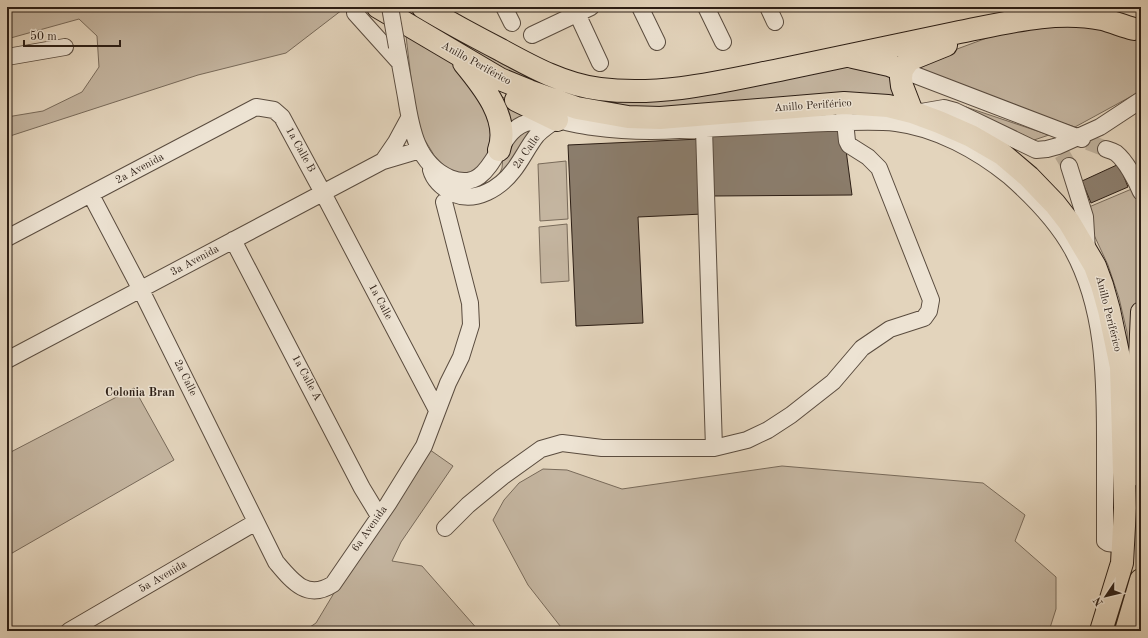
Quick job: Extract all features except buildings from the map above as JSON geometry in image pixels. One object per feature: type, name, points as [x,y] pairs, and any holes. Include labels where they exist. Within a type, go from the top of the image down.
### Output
[{"type":"highway","name":"Anillo Periférico","points":[[378,7],[500,79],[529,92],[577,108],[628,117],[660,118],[844,112],[888,106],[947,124],[1002,154],[1014,164],[1055,204],[1069,222],[1088,252],[1102,284],[1116,340],[1121,367],[1114,410],[1125,508],[1122,554],[1101,631]]},
{"type":"highway","points":[[423,7],[530,66],[564,80],[599,89],[645,92],[684,88],[754,75],[1031,19],[1067,16],[1101,19],[1134,29]]},
{"type":"highway","points":[[914,113],[902,86],[901,78],[902,70],[909,60],[989,27]]},
{"type":"highway","points":[[457,54],[500,92],[557,120]]},
{"type":"highway","points":[[457,54],[479,82],[494,108],[502,132],[499,150]]},
{"type":"highway","points":[[845,56],[889,65],[902,70]]},
{"type":"highway","points":[[1126,631],[1141,580]]},
{"type":"main road","points":[[1125,508],[1135,446],[1141,312]]},
{"type":"street","name":"2a Calle","points":[[390,7],[412,132],[420,150],[429,164],[433,177],[444,188],[452,193],[466,197],[481,195],[494,188],[508,177],[537,136],[557,120]]},
{"type":"street","points":[[504,7],[512,23]]},
{"type":"street","points":[[532,35],[575,10],[592,7]]},
{"type":"street","points":[[640,7],[657,42]]},
{"type":"street","points":[[706,7],[723,42]]},
{"type":"street","points":[[768,7],[775,22]]},
{"type":"street","points":[[575,10],[600,63]]},
{"type":"street","points":[[354,13],[400,63]]},
{"type":"street","points":[[7,57],[65,47]]},
{"type":"street","points":[[902,70],[1083,140]]},
{"type":"street","points":[[1063,156],[1100,127],[1141,100]]},
{"type":"street","name":"2a Avenida","points":[[7,238],[256,107],[274,110]]},
{"type":"street","points":[[914,113],[944,108],[955,111],[1036,150],[1047,149],[1063,156],[1085,217],[1088,252]]},
{"type":"street","name":"1a Calle B","points":[[274,110],[282,117],[323,193]]},
{"type":"street","points":[[445,528],[502,477],[541,449],[562,443],[602,448],[714,448],[747,440],[768,430],[833,382],[862,348],[890,329],[924,318],[929,311],[931,300],[879,168],[868,157],[849,145],[847,141],[844,112]]},
{"type":"street","name":"Anillo Periférico","points":[[557,120],[584,126],[648,131],[704,129],[844,112],[865,122],[900,124],[936,134],[985,159],[999,168],[1021,187],[1059,230],[1071,247],[1089,288],[1101,338],[1114,410],[1105,536],[1106,541],[1122,554]]},
{"type":"street","name":"3a Avenida","points":[[383,161],[398,139],[409,118]]},
{"type":"street","name":"2a Calle","points":[[429,164],[448,177],[470,181],[480,176],[489,168],[512,131],[524,123],[557,120]]},
{"type":"street","points":[[704,129],[714,448]]},
{"type":"street","points":[[1106,149],[1115,152],[1129,169],[1141,192]]},
{"type":"street","name":"3a Avenida","points":[[7,360],[383,161],[420,150]]},
{"type":"street","name":"1a Calle","points":[[323,193],[437,410]]},
{"type":"street","name":"2a Calle","points":[[91,195],[141,290],[276,562]]},
{"type":"street","points":[[437,410],[461,357],[471,325],[470,303],[444,202]]},
{"type":"street","name":"1a Calle A","points":[[234,240],[362,488],[379,516]]},
{"type":"street","name":"6a Avenida","points":[[276,562],[298,586],[311,590],[324,590],[333,584],[424,446],[437,410]]},
{"type":"street","name":"5a Avenida","points":[[69,631],[256,522]]},
{"type":"shaded area","points":[[7,7],[337,7],[342,10],[286,53],[198,75],[7,137],[7,117],[43,111],[82,92],[99,67],[97,36],[79,19],[7,39]]},
{"type":"shaded area","points":[[392,7],[408,7],[502,64],[544,83],[579,95],[845,63],[890,71],[897,101],[633,110],[541,90]]},
{"type":"shaded area","points":[[1071,22],[1126,31],[1141,38],[1141,91],[1075,127],[911,73],[911,66],[995,35]]},
{"type":"shaded area","points":[[406,36],[451,60],[490,116],[492,146],[485,162],[470,172],[456,174],[446,168],[434,155],[423,137],[416,119]]},
{"type":"shaded area","points":[[492,91],[534,115],[506,129]]},
{"type":"shaded area","points":[[966,107],[1049,135],[1031,141]]},
{"type":"shaded area","points":[[540,125],[512,162],[498,177],[502,168],[503,156],[516,135]]},
{"type":"shaded area","points":[[566,161],[568,219],[540,221],[538,164]]},
{"type":"shaded area","points":[[1134,188],[1140,218],[1141,249],[1130,397],[1127,332],[1119,298],[1108,265],[1094,235],[1089,207]]},
{"type":"shaded area","points":[[567,224],[569,281],[541,283],[539,227]]},
{"type":"shaded area","points":[[134,388],[174,460],[7,556],[7,454]]},
{"type":"shaded area","points":[[423,445],[453,466],[401,542],[392,561],[422,566],[479,631],[304,631],[316,623]]},
{"type":"shaded area","points":[[782,466],[983,483],[1025,515],[1015,541],[1056,577],[1056,609],[1049,631],[564,631],[528,585],[493,520],[504,500],[519,483],[543,469],[567,470],[622,489]]},
{"type":"tunnel","points":[[1088,142],[1106,149]]},
{"type":"tunnel","points":[[1062,154],[1069,166]]},
{"type":"district","name":"Colonia Bran","points":[[140,393]]}]
